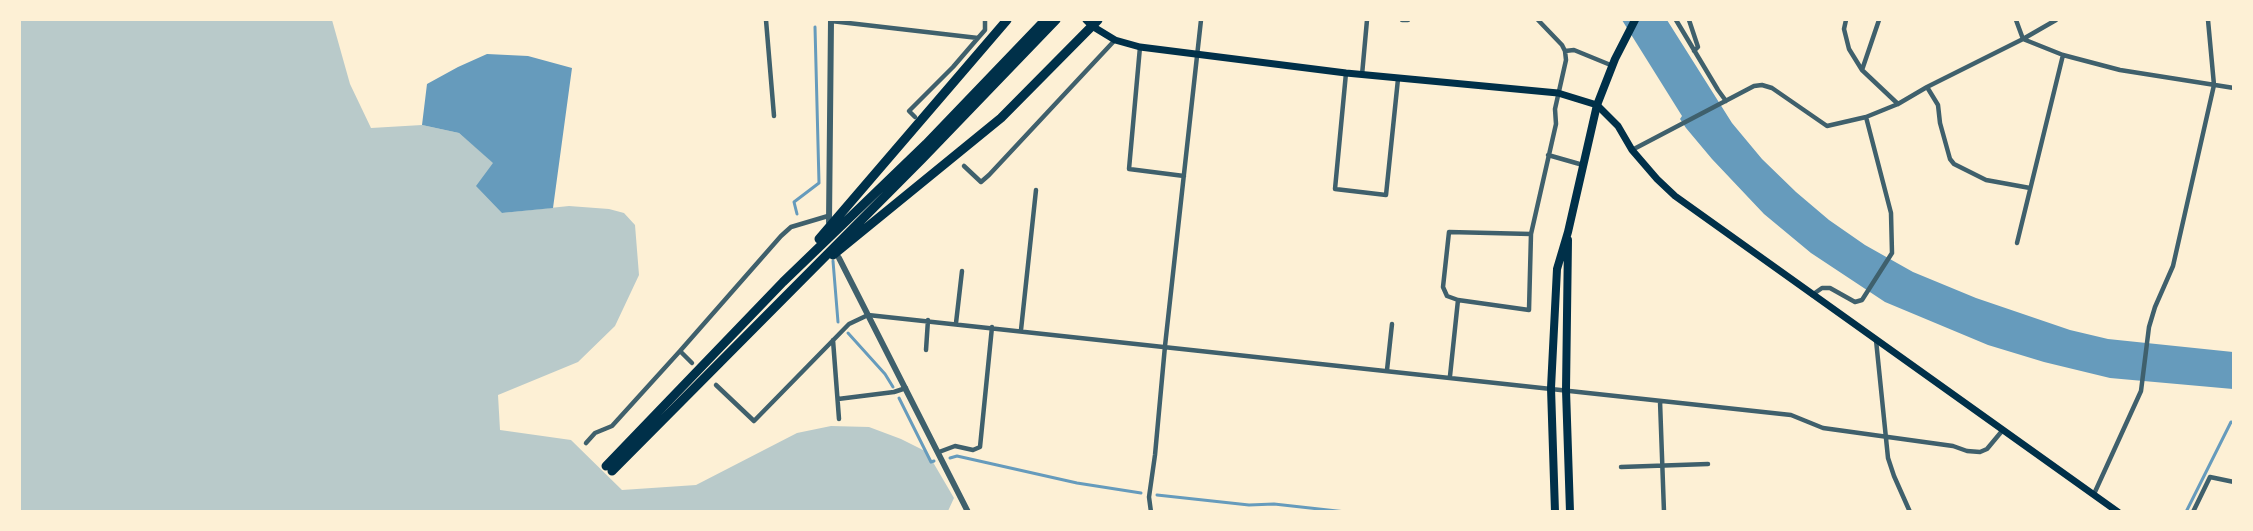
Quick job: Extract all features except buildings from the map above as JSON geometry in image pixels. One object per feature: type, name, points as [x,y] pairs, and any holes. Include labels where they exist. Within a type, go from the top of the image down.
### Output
[{"type":"highway","points":[[1007,20],[783,282],[609,469],[922,159],[1049,22]]},
{"type":"highway","points":[[1555,512],[1551,388],[1557,269],[1598,105],[1629,29],[1635,20]]},
{"type":"highway","points":[[783,282],[1049,22]]},
{"type":"highway","points":[[788,293],[1001,118],[1070,50],[1092,22]]},
{"type":"highway","points":[[1568,232],[1566,390],[1570,512]]},
{"type":"main road","points":[[1092,22],[1115,40],[1140,47],[1197,56],[1398,79],[1558,93],[1598,105],[1618,126],[1632,150],[1675,196],[2118,512]]},
{"type":"street","points":[[766,20],[774,116]]},
{"type":"street","points":[[586,443],[596,433],[612,426],[781,236],[791,227],[828,219],[831,20],[978,38]]},
{"type":"street","points":[[915,117],[909,111],[953,67],[985,30],[985,20]]},
{"type":"street","points":[[1151,512],[1149,497],[1201,20]]},
{"type":"street","points":[[1362,75],[1367,20]]},
{"type":"street","points":[[1402,20],[1408,20]]},
{"type":"street","points":[[1531,234],[1449,232],[1443,287],[1447,296],[1458,300],[1529,310],[1531,234],[1556,124],[1555,109],[1566,60],[1565,51],[1538,20]]},
{"type":"street","points":[[1676,20],[1726,101]]},
{"type":"street","points":[[1689,20],[1698,47],[1694,51]]},
{"type":"street","points":[[1846,20],[1844,29],[1849,49],[1862,70],[1898,104]]},
{"type":"street","points":[[1862,70],[1879,20]]},
{"type":"street","points":[[2016,20],[2023,39],[2063,55],[2120,70],[2234,88]]},
{"type":"street","points":[[1632,150],[1762,85],[1772,87],[1827,126],[1866,117],[1898,104],[2056,20]]},
{"type":"street","points":[[2094,494],[2143,384],[2148,338],[2155,307],[2173,266],[2214,86],[2208,20]]},
{"type":"street","points":[[964,166],[981,182],[1115,40]]},
{"type":"street","points":[[1140,47],[1129,170],[1184,176]]},
{"type":"street","points":[[1565,51],[1574,50],[1613,66]]},
{"type":"street","points":[[2017,243],[2063,55]]},
{"type":"street","points":[[1346,73],[1335,189],[1386,195],[1398,79]]},
{"type":"street","points":[[1927,87],[1938,105],[1940,123],[1950,159],[1954,164],[1986,180],[2031,188]]},
{"type":"street","points":[[1812,295],[1822,288],[1830,288],[1855,302],[1862,300],[1892,253],[1891,213],[1866,117]]},
{"type":"street","points":[[1548,155],[1583,165]]},
{"type":"street","points":[[1021,330],[1036,190]]},
{"type":"street","points":[[839,258],[968,512]]},
{"type":"street","points":[[956,323],[962,271]]},
{"type":"street","points":[[1450,376],[1458,300]]},
{"type":"street","points":[[716,385],[754,421],[849,324],[868,315],[1450,376],[1791,415],[1822,428],[1953,446],[1967,451],[1980,452],[1987,449],[2002,430]]},
{"type":"street","points":[[926,350],[928,320]]},
{"type":"street","points":[[1387,370],[1392,324]]},
{"type":"street","points":[[939,452],[955,446],[973,450],[980,447],[992,327]]},
{"type":"street","points":[[833,340],[840,419]]},
{"type":"street","points":[[1876,340],[1888,458],[1910,512]]},
{"type":"street","points":[[680,351],[692,363]]},
{"type":"street","points":[[838,399],[894,392],[906,388]]},
{"type":"street","points":[[1660,401],[1664,512]]},
{"type":"street","points":[[1621,467],[1708,464]]},
{"type":"street","points":[[2193,512],[2210,477],[2234,482]]},
{"type":"shaded area","points":[[20,20],[332,20],[350,84],[371,128],[422,125],[459,133],[494,163],[502,213],[569,206],[609,209],[624,213],[635,225],[639,275],[615,326],[578,362],[498,395],[500,430],[571,440],[622,490],[696,485],[797,433],[831,426],[869,427],[927,452],[954,498],[948,511],[20,511]]},
{"type":"water","points":[[1622,20],[1667,20],[1732,123],[1762,159],[1829,220],[1865,245],[1913,272],[1976,298],[2070,330],[2108,339],[2233,352],[2233,389],[2110,378],[2044,362],[1988,345],[1885,302],[1811,253],[1764,214],[1712,159],[1680,119],[1682,116]]},
{"type":"water","points":[[487,54],[528,56],[572,68],[553,208],[502,213],[476,186],[493,163],[459,133],[422,125],[427,84]]},
{"type":"waterway","points":[[797,214],[794,202],[819,183],[815,27]]},
{"type":"waterway","points":[[833,261],[838,322]]},
{"type":"waterway","points":[[848,333],[885,374],[893,387]]},
{"type":"waterway","points":[[899,398],[931,462],[934,461]]},
{"type":"waterway","points":[[2186,512],[2231,422],[2234,423]]},
{"type":"waterway","points":[[950,458],[957,456],[1077,483],[1141,493]]},
{"type":"waterway","points":[[1157,495],[1346,512]]}]
